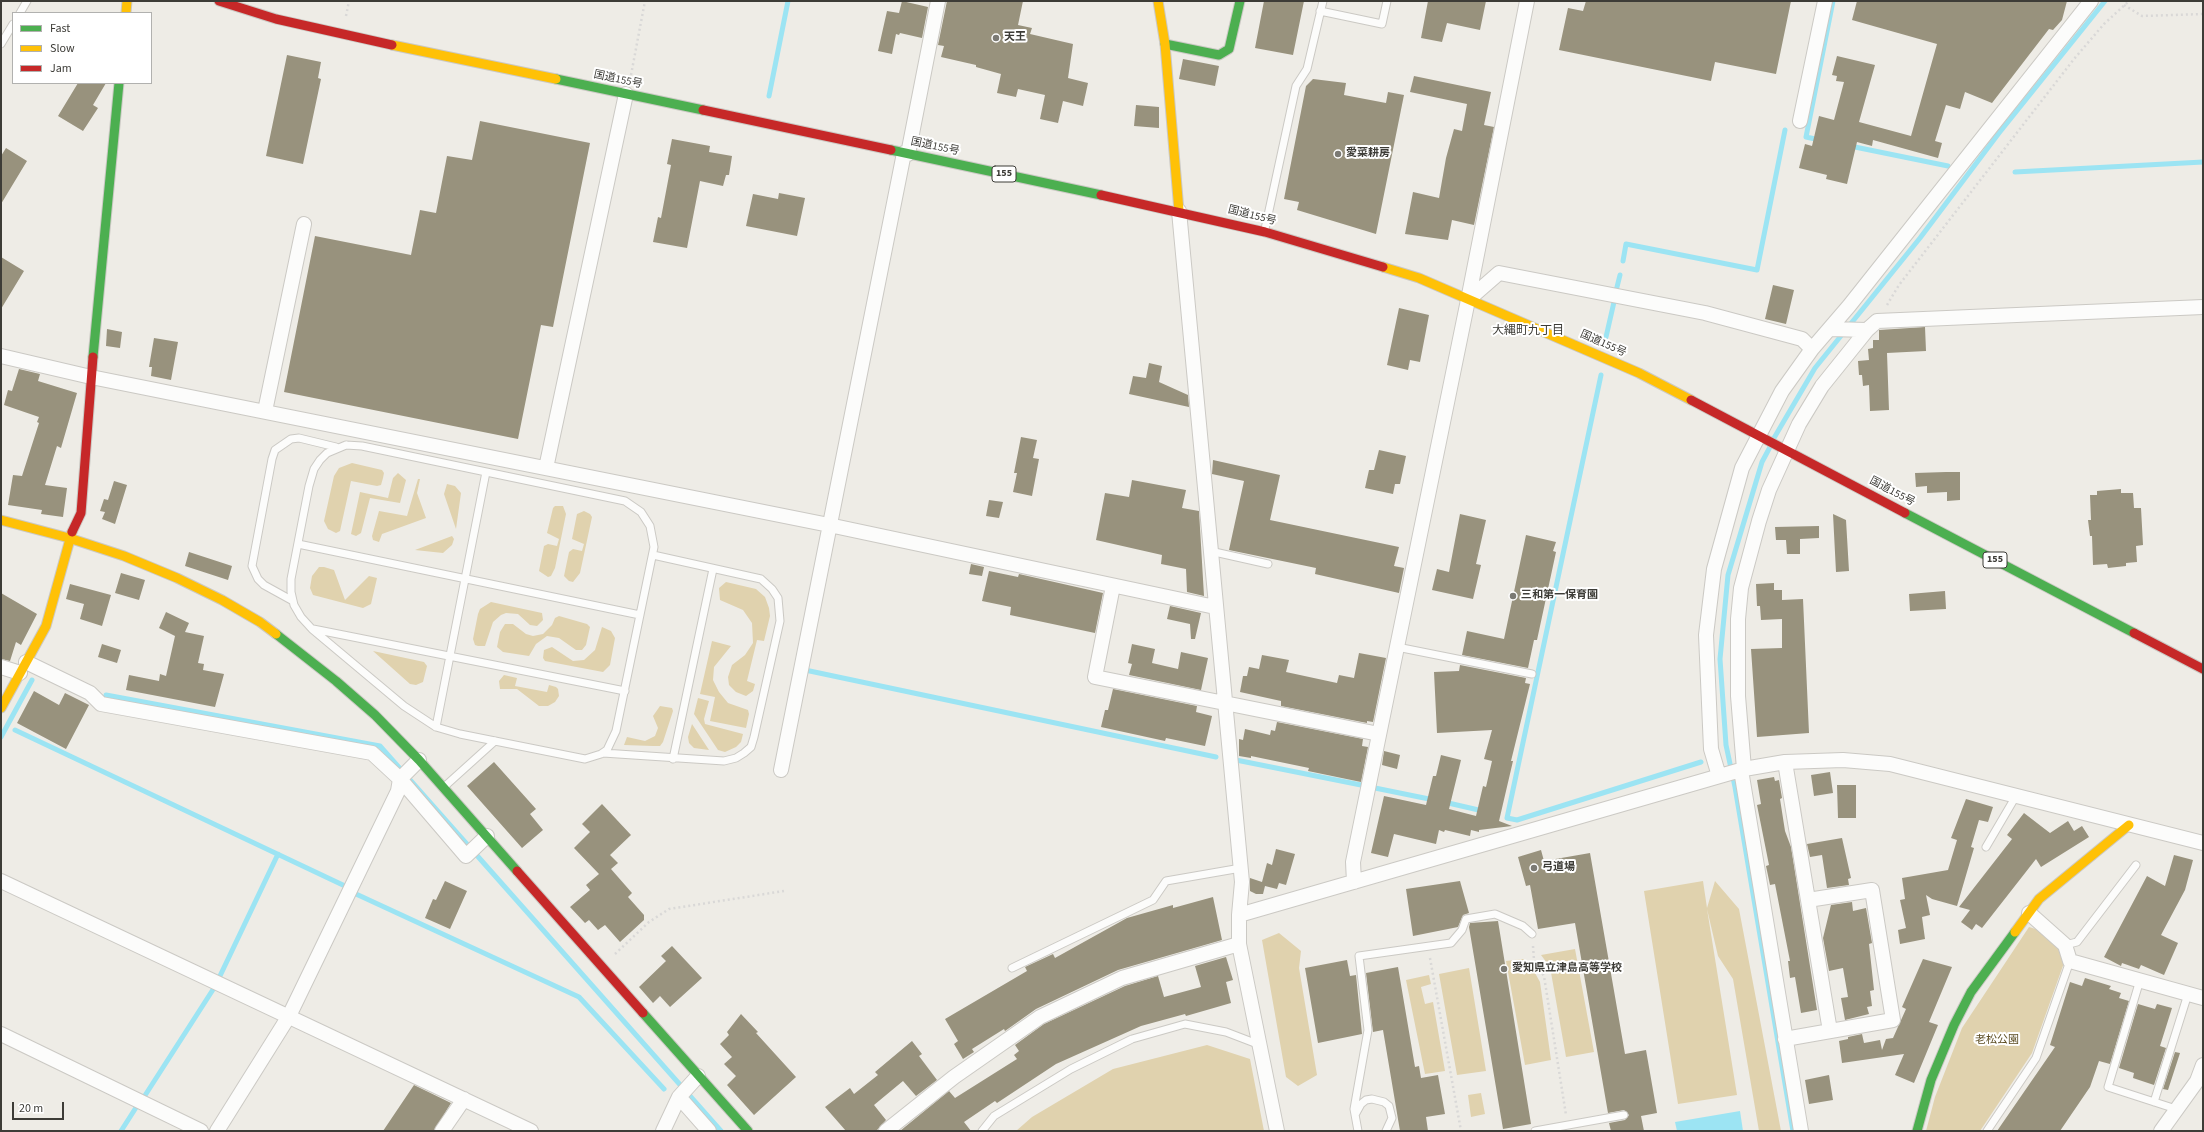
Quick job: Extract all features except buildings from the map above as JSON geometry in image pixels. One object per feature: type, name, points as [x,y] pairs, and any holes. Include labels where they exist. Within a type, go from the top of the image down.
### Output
[{"type":"main road","points":[[126,12],[127,1]]},
{"type":"main road","name":"国道155号","points":[[219,1],[276,19],[335,33],[1179,211],[1265,232],[1419,278],[1640,373],[2203,669]]},
{"type":"main road","points":[[1158,1],[1165,44],[1179,211]]},
{"type":"main road","points":[[1165,44],[1219,55],[1229,49],[1240,1]]},
{"type":"main road","points":[[1,708],[48,620],[69,538],[81,513],[91,377],[119,84]]},
{"type":"main road","points":[[1,520],[69,538],[124,556],[177,578],[222,600],[260,622],[336,680],[376,715],[419,760],[602,966],[687,1088],[748,1131]]},
{"type":"main road","points":[[1917,1131],[1931,1080],[1954,1025],[1971,992],[2039,899],[2128,825]]},
{"type":"street","points":[[780,770],[938,1]]},
{"type":"street","points":[[1354,882],[1353,862],[1468,300],[1527,1]]},
{"type":"street","points":[[1800,121],[1825,1]]},
{"type":"street","points":[[1722,776],[1711,748],[1706,669],[1708,605],[1714,569],[1742,468],[1782,391],[1812,349],[1836,329],[2091,1]]},
{"type":"street","points":[[546,468],[627,94]]},
{"type":"street","points":[[1179,211],[1224,703],[1241,868],[1242,882],[1239,915],[1239,944],[1277,1131]]},
{"type":"street","points":[[265,411],[304,224]]},
{"type":"street","points":[[1468,300],[1500,273],[1705,313],[1802,339],[1812,349]]},
{"type":"street","points":[[1836,329],[2203,307]]},
{"type":"street","points":[[1801,1131],[1742,770],[1738,696],[1738,619],[1741,588],[1769,490],[1786,450],[1822,386],[1867,327]]},
{"type":"street","points":[[1,356],[91,377],[830,525],[1215,607]]},
{"type":"street","points":[[1113,586],[1095,677],[1379,734]]},
{"type":"street","points":[[1,667],[23,668],[90,693],[101,704],[372,753],[403,775],[466,856],[487,836]]},
{"type":"street","points":[[217,1131],[289,1016],[398,790],[403,775],[419,760]]},
{"type":"street","points":[[1239,915],[1742,770],[1786,762],[1843,760],[1890,764],[2203,843]]},
{"type":"street","points":[[1786,762],[1830,1031]]},
{"type":"street","points":[[1,881],[531,1131]]},
{"type":"street","points":[[1785,1039],[1893,1020],[1872,890],[1808,900]]},
{"type":"street","points":[[2029,913],[2065,945],[2070,961],[2203,998]]},
{"type":"street","points":[[886,1131],[954,1077],[1040,1017],[1122,978],[1239,944]]},
{"type":"street","points":[[1,1034],[201,1131]]},
{"type":"street","points":[[2161,1131],[2196,1081],[2203,1065]]},
{"type":"street","points":[[662,1131],[687,1088]]},
{"type":"street","points":[[687,1088],[709,1131]]},
{"type":"street","points":[[442,1131],[464,1099]]},
{"type":"lane","points":[[21,12],[27,1]]},
{"type":"lane","points":[[1265,232],[1296,86],[1307,69],[1323,1]]},
{"type":"lane","points":[[1320,11],[1382,24],[1387,1]]},
{"type":"lane","points":[[1,44],[12,26]]},
{"type":"lane","points":[[293,601],[264,585],[258,579],[252,566],[272,459],[275,450],[291,439],[299,438],[336,447]]},
{"type":"lane","points":[[603,753],[612,743],[616,731],[653,555],[653,535],[650,526],[637,509],[625,501],[362,446],[346,444],[336,447],[327,453],[314,469],[291,578],[293,601],[301,618],[312,629],[404,706],[436,727],[460,734],[585,759],[603,753],[673,759],[724,761],[736,758],[751,747],[780,621],[778,598],[761,579],[653,555]]},
{"type":"lane","points":[[436,727],[486,472]]},
{"type":"lane","points":[[298,544],[640,615]]},
{"type":"lane","points":[[1210,551],[1268,564]]},
{"type":"lane","points":[[673,759],[713,568]]},
{"type":"lane","points":[[312,629],[625,691]]},
{"type":"lane","points":[[1397,647],[1532,674]]},
{"type":"lane","points":[[444,788],[495,741]]},
{"type":"lane","points":[[1986,847],[2016,796]]},
{"type":"lane","points":[[2065,945],[2077,942],[2136,865]]},
{"type":"lane","points":[[1012,968],[1153,900],[1166,881],[1241,868]]},
{"type":"lane","points":[[1358,1131],[1354,1109],[1368,1030],[1359,956],[1451,943],[1462,930],[1466,919],[1495,914],[1523,926],[1532,934]]},
{"type":"lane","points":[[1987,1131],[2036,1058],[2070,961]]},
{"type":"lane","points":[[2140,980],[2108,1087],[2176,1110]]},
{"type":"lane","points":[[2154,1102],[2188,994]]},
{"type":"lane","points":[[982,1131],[994,1116],[1071,1069],[1132,1039],[1185,1024],[1226,1032],[1260,1045]]},
{"type":"lane","points":[[1362,1131],[1356,1121],[1356,1115],[1361,1104],[1372,1099],[1379,1099],[1384,1102],[1392,1112],[1391,1123],[1386,1131]]},
{"type":"lane","points":[[1535,1131],[1624,1115]]},
{"type":"path","points":[[627,94],[645,1]]},
{"type":"path","points":[[1867,327],[2065,72],[2104,24],[2129,1]]},
{"type":"path","points":[[2124,5],[2142,16],[2203,14]]},
{"type":"path","points":[[602,966],[649,922],[669,908],[784,891]]},
{"type":"path","points":[[1532,934],[1534,960],[1544,976],[1567,1125]]},
{"type":"path","points":[[1427,946],[1461,1131]]},
{"type":"green space","points":[[352,463],[382,470],[384,473],[383,478],[381,485],[377,486],[351,481],[340,531],[336,533],[328,529],[324,521],[334,476],[339,468]]},
{"type":"green space","points":[[398,473],[406,480],[400,503],[370,498],[361,533],[356,536],[351,534],[360,492],[388,498],[393,478]]},
{"type":"green space","points":[[418,479],[420,479],[417,493],[426,518],[382,534],[379,542],[373,540],[372,536],[379,511],[407,516]]},
{"type":"green space","points":[[447,484],[455,486],[461,493],[456,529],[444,494]]},
{"type":"green space","points":[[555,506],[563,506],[566,514],[555,568],[551,576],[548,577],[539,571],[544,546],[548,544],[557,546],[559,539],[547,533],[553,508]]},
{"type":"green space","points":[[584,511],[592,517],[580,573],[573,582],[569,581],[564,576],[569,552],[573,549],[582,551],[584,544],[572,539],[577,514]]},
{"type":"green space","points":[[452,536],[454,539],[452,545],[443,553],[415,550]]},
{"type":"green space","points":[[319,567],[334,570],[345,600],[369,576],[377,578],[371,604],[363,608],[313,595],[310,588],[312,576]]},
{"type":"green space","points":[[726,582],[756,589],[765,597],[769,608],[770,616],[764,641],[757,640],[747,681],[755,684],[753,691],[746,696],[736,692],[729,685],[728,677],[732,665],[745,655],[753,643],[752,623],[743,610],[720,600],[719,588]]},
{"type":"green space","points":[[491,602],[542,613],[543,620],[537,626],[530,625],[518,614],[506,613],[501,615],[493,622],[485,646],[475,645],[473,639],[478,614],[480,609]]},
{"type":"green space","points":[[559,616],[587,624],[590,627],[586,645],[582,650],[576,650],[559,638],[547,636],[536,644],[529,656],[503,652],[497,647],[500,632],[505,624],[513,624],[526,634],[533,636],[543,634],[552,625],[555,618]]},
{"type":"green space","points":[[602,627],[611,631],[615,638],[610,665],[603,672],[545,661],[543,658],[544,650],[552,647],[573,661],[584,660],[595,650]]},
{"type":"green space","points":[[712,641],[731,646],[714,667],[713,680],[719,692],[728,703],[748,710],[749,714],[746,728],[710,721],[715,697],[700,694]]},
{"type":"green space","points":[[373,651],[424,662],[427,666],[423,682],[416,685],[410,684]]},
{"type":"green space","points":[[504,675],[517,678],[515,686],[547,692],[549,685],[556,687],[558,689],[559,696],[555,702],[548,706],[539,706],[517,689],[500,689],[499,681]]},
{"type":"green space","points":[[698,698],[709,701],[704,719],[705,724],[743,734],[741,742],[736,747],[725,752],[718,750],[694,714]]},
{"type":"green space","points":[[660,706],[672,708],[673,711],[663,742],[660,746],[624,745],[627,737],[645,741],[655,736],[658,728],[653,716]]},
{"type":"green space","points":[[692,724],[709,750],[694,748],[689,743],[688,737]]},
{"type":"green space","points":[[1703,881],[1707,908],[1715,881],[1739,909],[1781,1131],[1759,1131],[1733,979],[1718,956],[1707,909],[1737,1095],[1678,1104],[1644,891]]},
{"type":"green space","name":"老松公園","points":[[2029,927],[2042,931],[2056,943],[2065,960],[2032,1053],[1980,1131],[1926,1131],[1935,1097],[1962,1028]]},
{"type":"green space","points":[[1279,933],[1301,951],[1299,968],[1317,1075],[1298,1086],[1286,1077],[1262,940]]},
{"type":"green space","points":[[1575,949],[1594,1052],[1566,1057],[1550,967],[1541,955]]},
{"type":"green space","points":[[1523,959],[1530,964],[1540,982],[1551,1060],[1525,1065],[1506,961]]},
{"type":"green space","points":[[1469,968],[1486,1071],[1457,1075],[1439,974]]},
{"type":"green space","points":[[1429,975],[1431,984],[1421,987],[1425,1004],[1433,1002],[1445,1071],[1425,1074],[1406,980]]},
{"type":"green space","points":[[1207,1045],[1250,1059],[1264,1131],[1016,1131],[1032,1117],[1113,1069]]},
{"type":"green space","points":[[1481,1093],[1485,1114],[1471,1117],[1468,1095]]},
{"type":"water","points":[[1740,1111],[1743,1131],[1677,1131],[1675,1122]]},
{"type":"waterway","points":[[769,96],[788,1]]},
{"type":"waterway","points":[[1820,140],[1806,137],[1833,1]]},
{"type":"waterway","points":[[1774,438],[1815,368],[1920,238],[1999,133],[2105,1]]},
{"type":"waterway","points":[[1623,261],[1626,244],[1757,270],[1785,130]]},
{"type":"waterway","points":[[1850,146],[1948,166]]},
{"type":"waterway","points":[[2015,172],[2203,162]]},
{"type":"waterway","points":[[1616,291],[1620,275]]},
{"type":"waterway","points":[[1606,337],[1614,302]]},
{"type":"waterway","points":[[1601,375],[1507,818],[1517,820],[1701,762]]},
{"type":"waterway","points":[[1770,447],[1762,462],[1728,575],[1720,659],[1726,745],[1735,787],[1793,1131]]},
{"type":"waterway","points":[[805,670],[1216,757]]},
{"type":"waterway","points":[[1,737],[32,680]]},
{"type":"waterway","points":[[106,695],[380,746],[721,1131]]},
{"type":"waterway","points":[[15,730],[345,886]]},
{"type":"waterway","points":[[1236,760],[1361,785]]},
{"type":"waterway","points":[[1375,788],[1434,800]]},
{"type":"waterway","points":[[1444,802],[1483,811]]},
{"type":"waterway","points":[[219,978],[278,854]]},
{"type":"waterway","points":[[356,894],[579,997],[664,1089]]},
{"type":"waterway","points":[[144,1097],[214,988]]},
{"type":"waterway","points":[[121,1131],[137,1106]]},
{"type":"traffic: fast","points":[[1165,44],[1219,55],[1229,49],[1240,1]]},
{"type":"traffic: fast","points":[[556,79],[703,110]]},
{"type":"traffic: fast","points":[[93,357],[119,84]]},
{"type":"traffic: fast","points":[[891,150],[1101,195]]},
{"type":"traffic: fast","points":[[1905,513],[2134,633]]},
{"type":"traffic: fast","points":[[276,634],[336,681],[375,715],[419,760],[517,871]]},
{"type":"traffic: fast","points":[[1917,1131],[1931,1080],[1954,1025],[1971,992],[2015,932]]},
{"type":"traffic: fast","points":[[643,1013],[748,1131]]},
{"type":"traffic: slow","points":[[126,12],[127,1]]},
{"type":"traffic: slow","points":[[1158,1],[1165,44],[1179,211]]},
{"type":"traffic: slow","points":[[392,45],[556,79]]},
{"type":"traffic: slow","points":[[1383,267],[1419,278],[1639,373],[1691,400]]},
{"type":"traffic: slow","points":[[1,520],[69,538],[124,556],[177,578],[222,600],[260,622],[276,634]]},
{"type":"traffic: slow","points":[[1,708],[46,626],[72,532]]},
{"type":"traffic: slow","points":[[2015,932],[2039,899],[2129,825]]},
{"type":"traffic: jam","points":[[219,1],[276,19],[392,45]]},
{"type":"traffic: jam","points":[[703,110],[891,150]]},
{"type":"traffic: jam","points":[[1101,195],[1265,232],[1383,267]]},
{"type":"traffic: jam","points":[[72,532],[81,513],[93,357]]},
{"type":"traffic: jam","points":[[1691,400],[1905,513]]},
{"type":"traffic: jam","points":[[2134,633],[2203,669]]},
{"type":"traffic: jam","points":[[517,871],[643,1013]]},
{"type":"place","name":"天王","points":[[996,38]]},
{"type":"place","name":"愛菜耕房","points":[[1338,154]]},
{"type":"place","name":"三和第一保育園","points":[[1513,596]]},
{"type":"place","name":"弓道場","points":[[1534,868]]},
{"type":"place","name":"愛知県立津島高等学校","points":[[1504,969]]},
{"type":"district","name":"大縄町九丁目","points":[[1528,331]]}]
